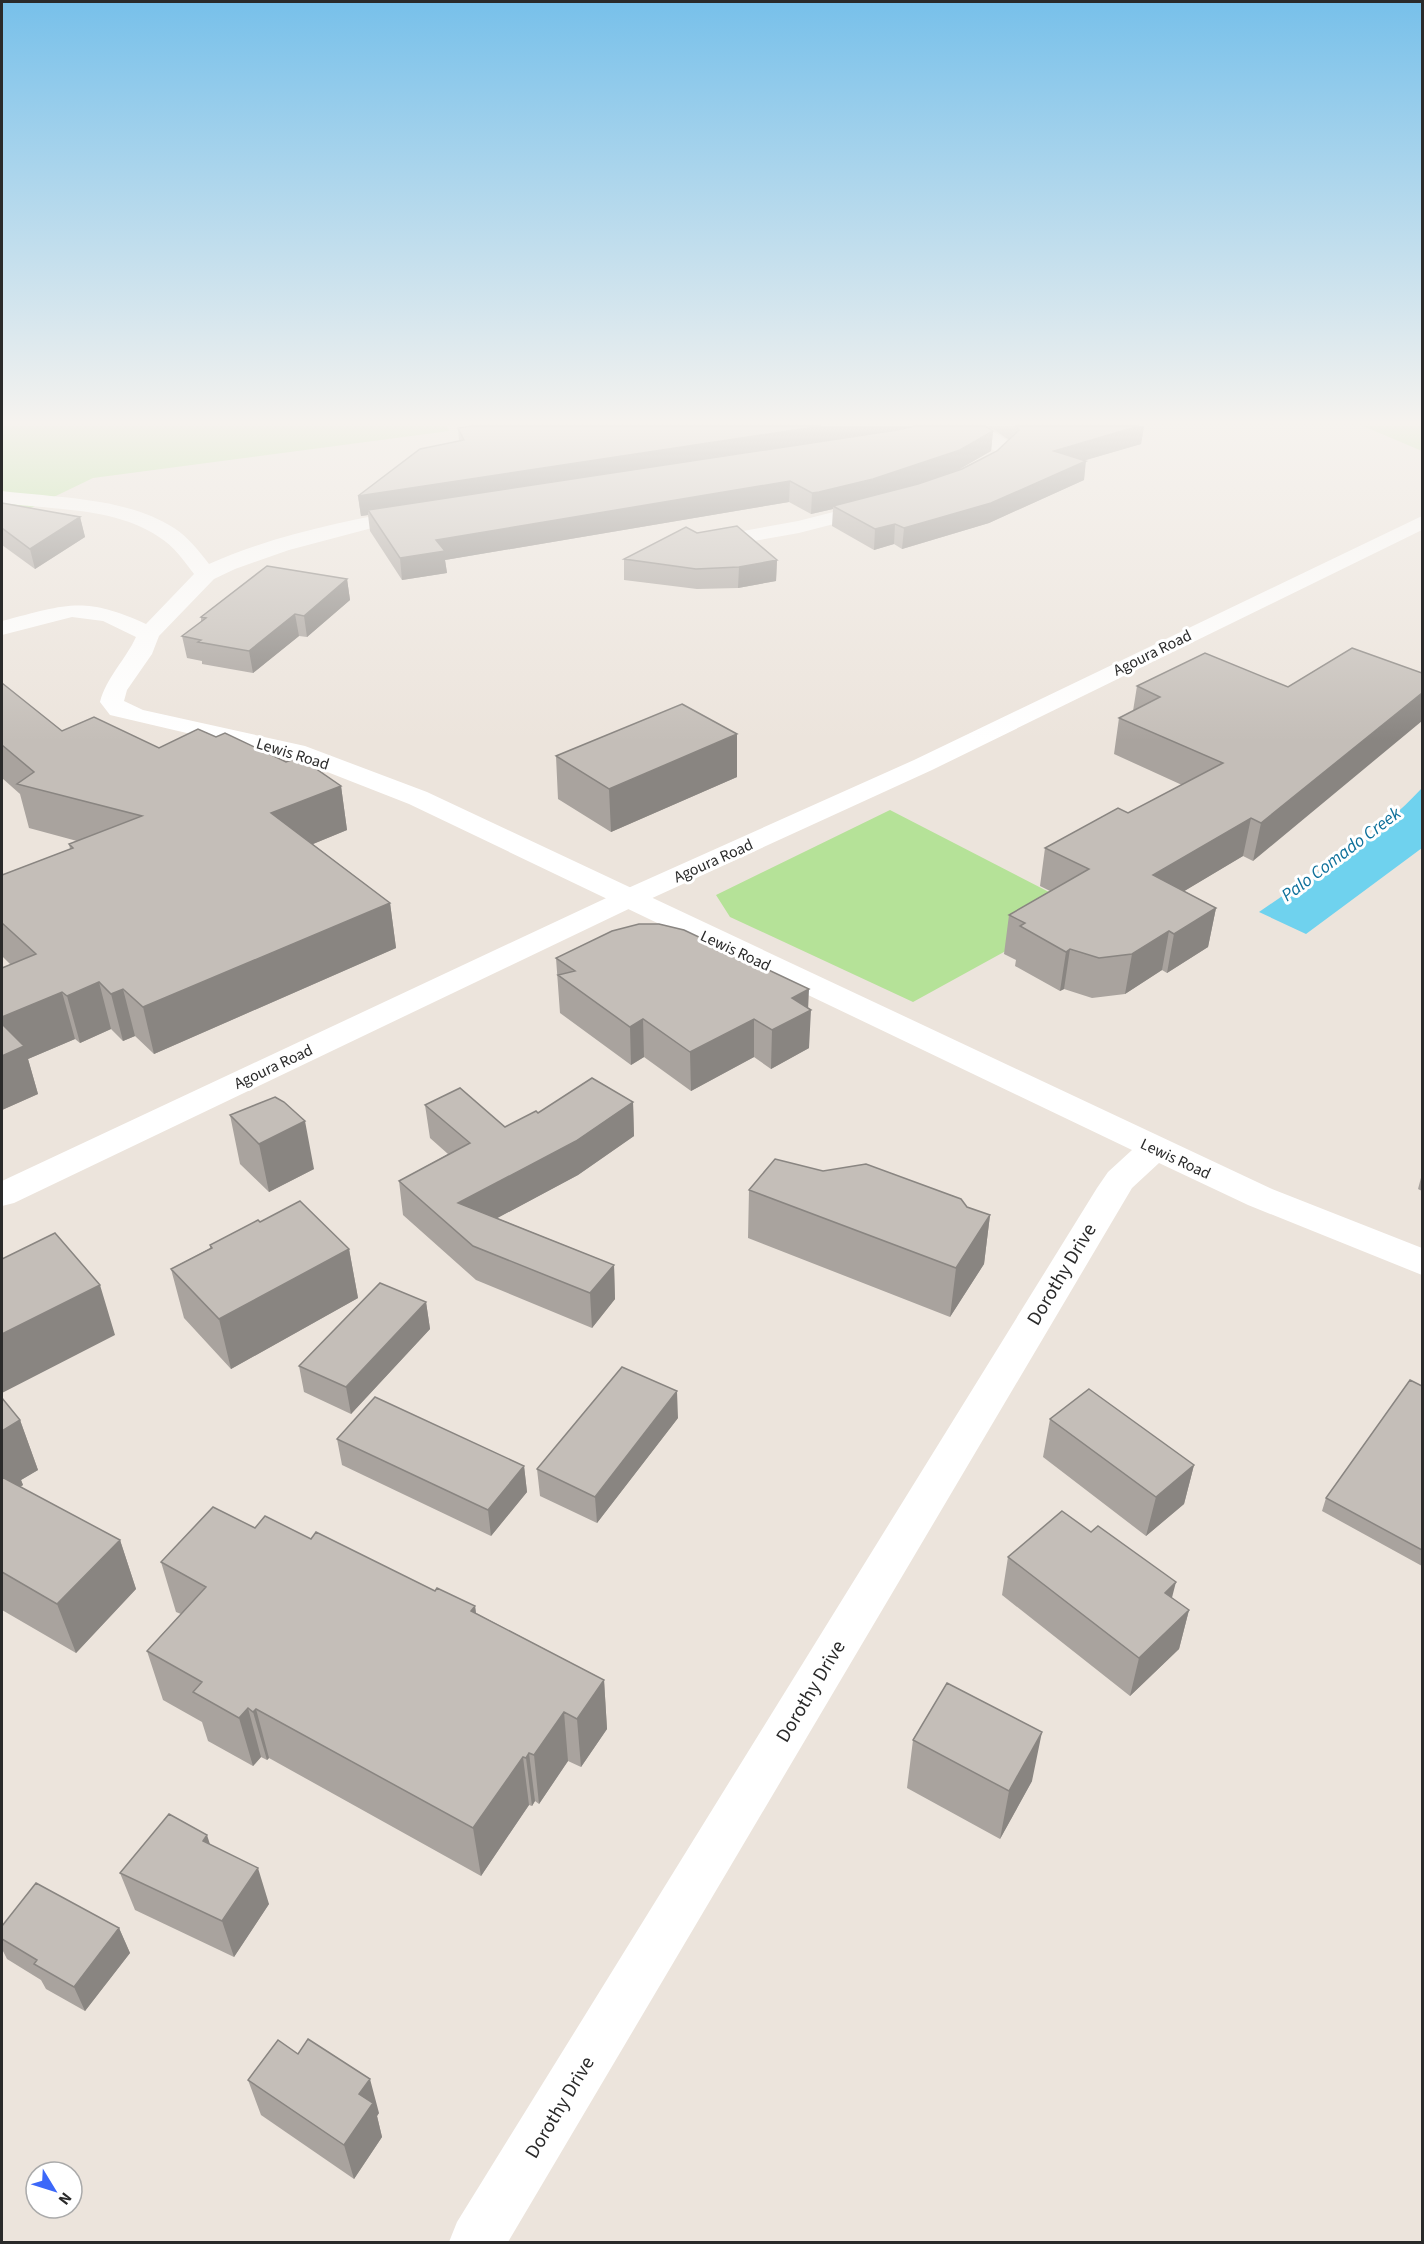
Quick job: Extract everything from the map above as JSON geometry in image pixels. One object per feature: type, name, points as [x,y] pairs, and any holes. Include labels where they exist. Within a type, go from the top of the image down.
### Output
[{"type":"street","points":[[163,531],[181,543],[206,574]]},
{"type":"street","points":[[2,628],[72,610],[108,615],[149,634],[206,574],[227,564],[338,531]]},
{"type":"street","points":[[697,545],[778,531]]},
{"type":"street","name":"Agoura Road","points":[[2,1195],[627,898],[922,765],[1404,531]]},
{"type":"street","name":"Lewis Road","points":[[149,634],[140,654],[115,690],[112,702],[119,710],[296,751],[418,798],[1260,1197],[1422,1262]]},
{"type":"street","name":"Dorothy Drive","points":[[477,2242],[1109,1196],[1120,1180],[1155,1148]]},
{"type":"green space","points":[[890,810],[1082,909],[913,1002],[730,917],[716,895]]},
{"type":"water","points":[[1422,788],[1422,848],[1306,934],[1259,912],[1365,839]]},
{"type":"building","points":[[6,531],[59,531],[30,549]]},
{"type":"building","points":[[382,531],[492,531],[436,540],[445,551],[400,558]]},
{"type":"building","points":[[679,531],[697,533],[743,531],[777,560],[739,567],[696,569],[624,559]]},
{"type":"building","points":[[267,566],[347,579],[304,616],[295,614],[249,651],[198,642],[201,640],[182,636],[206,618],[201,617]]},
{"type":"building","points":[[1352,648],[1422,673],[1422,693],[1261,823],[1251,818],[1153,875],[1216,908],[1174,934],[1169,931],[1132,954],[1099,958],[1070,949],[1066,952],[1020,926],[1025,923],[1009,915],[1089,869],[1045,848],[1118,808],[1128,813],[1223,763],[1119,718],[1160,697],[1137,686],[1205,653],[1288,687]]},
{"type":"building","points":[[2,683],[62,731],[94,717],[159,748],[198,729],[216,737],[225,733],[286,762],[299,757],[341,786],[271,813],[390,903],[143,1007],[123,989],[111,994],[99,982],[67,996],[62,992],[2,1017],[2,968],[36,954],[2,923],[2,875],[73,848],[69,844],[142,816],[17,784],[34,772],[2,745]]},
{"type":"building","points":[[682,704],[737,734],[609,789],[556,756]]},
{"type":"building","points":[[639,924],[659,924],[684,930],[809,989],[792,998],[811,1010],[772,1030],[754,1019],[690,1052],[643,1019],[630,1027],[558,975],[575,971],[556,958],[612,931]]},
{"type":"building","points":[[2,1024],[24,1046],[2,1056]]},
{"type":"building","points":[[592,1078],[633,1102],[576,1141],[458,1203],[614,1265],[590,1293],[473,1246],[399,1181],[470,1143],[425,1105],[460,1088],[505,1127],[536,1111],[538,1113]]},
{"type":"building","points":[[275,1097],[305,1121],[259,1144],[230,1115]]},
{"type":"building","points":[[775,1159],[823,1171],[866,1164],[961,1199],[967,1207],[990,1215],[956,1268],[749,1190]]},
{"type":"building","points":[[300,1201],[349,1249],[219,1319],[171,1269],[212,1248],[210,1245]]},
{"type":"building","points":[[55,1233],[100,1285],[2,1334],[2,1259]]},
{"type":"building","points":[[380,1283],[426,1302],[346,1387],[299,1366]]},
{"type":"building","points":[[622,1367],[677,1391],[595,1497],[537,1469]]},
{"type":"building","points":[[1410,1380],[1422,1386],[1422,1550],[1326,1498]]},
{"type":"building","points":[[1089,1389],[1194,1465],[1156,1497],[1050,1419]]},
{"type":"building","points":[[375,1397],[524,1466],[488,1510],[337,1439]]},
{"type":"building","points":[[2,1398],[20,1420],[2,1431]]},
{"type":"building","points":[[2,1477],[120,1540],[57,1604],[2,1572]]},
{"type":"building","points":[[213,1507],[255,1528],[265,1516],[311,1539],[316,1532],[435,1591],[437,1588],[475,1606],[471,1611],[604,1680],[577,1719],[564,1712],[534,1755],[529,1753],[526,1758],[523,1757],[473,1828],[256,1709],[253,1712],[248,1708],[239,1718],[193,1692],[202,1682],[147,1651],[206,1587],[161,1562]]},
{"type":"building","points":[[1062,1511],[1091,1532],[1098,1526],[1176,1582],[1165,1593],[1189,1610],[1139,1658],[1008,1557]]},
{"type":"building","points":[[947,1683],[1042,1732],[1009,1791],[913,1740]]},
{"type":"building","points":[[169,1814],[207,1835],[203,1841],[258,1868],[222,1921],[120,1873]]},
{"type":"building","points":[[36,1883],[119,1928],[74,1987],[34,1964],[37,1960],[2,1939],[2,1926]]},
{"type":"building","points":[[308,2039],[370,2079],[359,2094],[373,2103],[344,2145],[248,2080],[278,2040],[298,2054]]},
{"type":"water label","name":"Palo Comado Creek","points":[[1341,854]]}]
